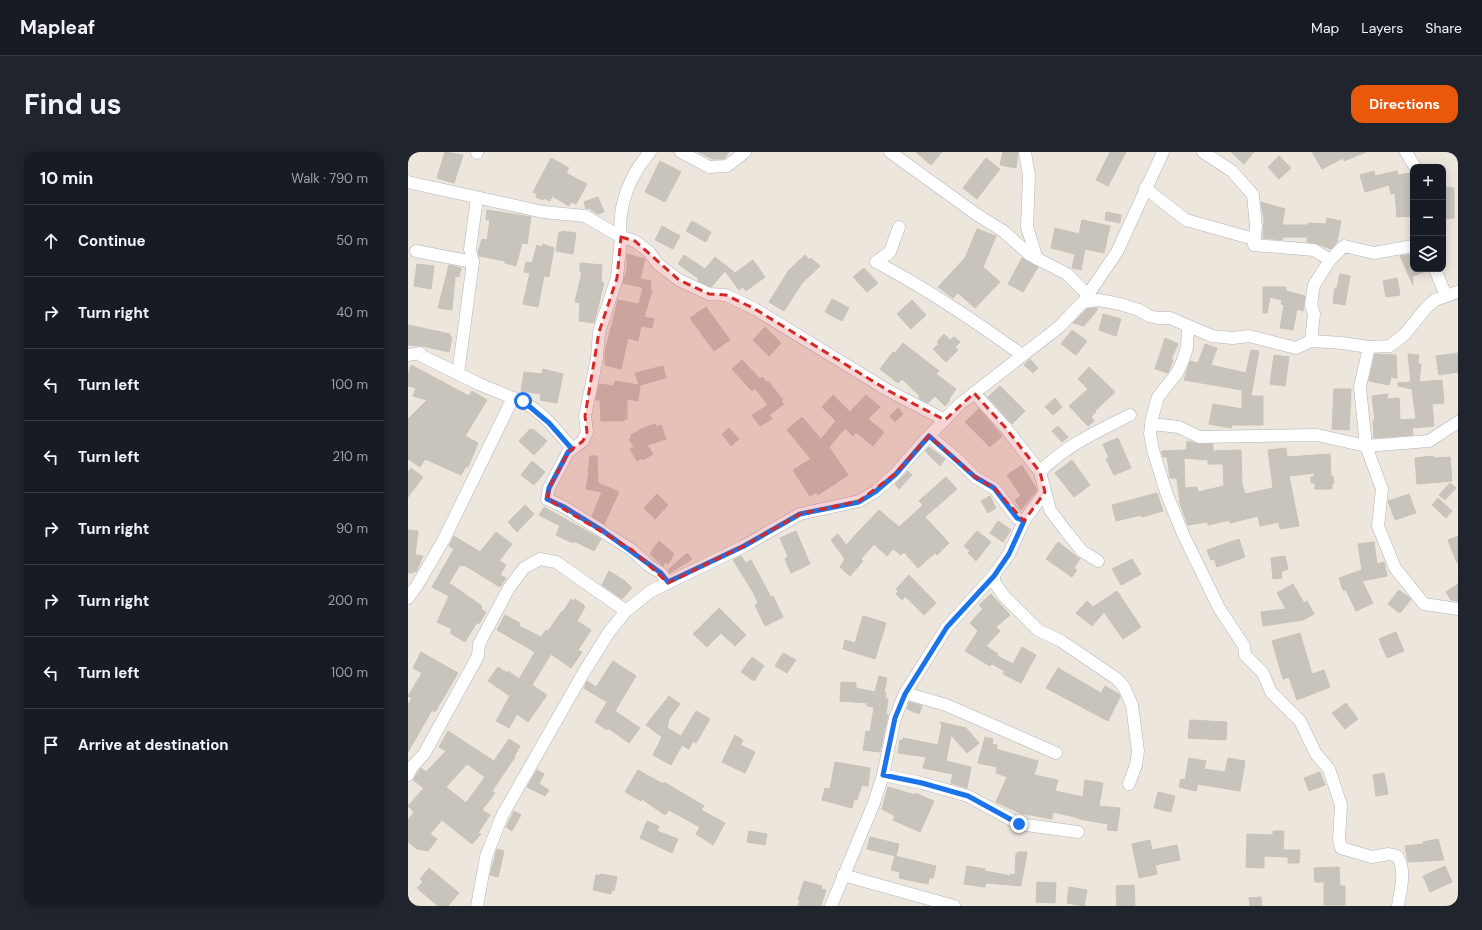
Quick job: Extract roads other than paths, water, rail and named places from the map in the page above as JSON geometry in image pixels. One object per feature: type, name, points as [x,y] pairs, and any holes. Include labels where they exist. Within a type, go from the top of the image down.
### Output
[{"type":"street","points":[[650,152],[636,170],[623,202],[619,226],[621,237],[617,278],[599,332],[597,358],[585,416],[587,432],[583,440],[568,452],[549,488],[547,499],[564,507],[609,535],[661,573],[668,582]]},
{"type":"street","points":[[681,152],[709,167],[727,166],[745,152]]},
{"type":"street","points":[[890,152],[976,214],[1003,230],[1021,248],[1037,259],[1067,274],[1085,299]]},
{"type":"street","points":[[1025,152],[1029,176],[1027,227],[1037,259]]},
{"type":"street","points":[[477,906],[486,857],[502,816],[584,672],[609,632],[626,611],[651,591],[744,546],[800,514],[859,502],[875,492],[896,474],[944,420],[974,393],[1059,327],[1085,299],[1116,252],[1163,152]]},
{"type":"street","points":[[1203,152],[1232,172],[1252,195],[1256,226],[1254,245],[1314,250],[1330,260]]},
{"type":"street","points":[[1406,152],[1413,164]]},
{"type":"street","points":[[408,182],[543,212],[585,216],[621,237],[635,241],[649,252],[658,264],[679,280],[709,294],[726,295],[755,309],[889,391],[944,420]]},
{"type":"street","points":[[1146,188],[1186,220],[1254,239]]},
{"type":"street","points":[[458,374],[473,262],[470,249],[478,198]]},
{"type":"street","points":[[899,227],[890,252],[876,262],[963,313],[1022,355]]},
{"type":"street","points":[[1310,341],[1314,314],[1311,305],[1314,284],[1330,260],[1344,246],[1374,253],[1410,247]]},
{"type":"street","points":[[416,251],[473,262]]},
{"type":"street","points":[[1436,272],[1446,296]]},
{"type":"street","points":[[1095,285],[1100,300]]},
{"type":"street","points":[[1085,299],[1100,300],[1139,310],[1149,316],[1170,318],[1212,336],[1233,338],[1249,336],[1296,348],[1310,341],[1342,343],[1369,347],[1390,346],[1405,334],[1426,308],[1435,300],[1458,292]]},
{"type":"street","points":[[1188,326],[1187,348],[1184,360],[1177,373],[1158,397],[1151,424],[1150,434],[1153,450],[1166,492],[1183,534],[1219,608],[1244,646],[1245,655],[1262,673],[1271,692],[1300,721],[1316,754],[1329,769],[1341,805],[1339,839],[1341,848],[1372,857],[1389,854],[1397,856],[1402,863],[1403,870],[1398,906]]},
{"type":"street","points":[[1369,347],[1360,386],[1366,446],[1382,489],[1378,526],[1395,568],[1424,604],[1458,609]]},
{"type":"street","points":[[408,356],[409,354],[420,353],[422,356],[458,374],[523,401],[549,423],[572,449]]},
{"type":"street","points":[[974,393],[1004,427],[1040,472],[1050,510],[1064,530],[1082,551],[1098,561]]},
{"type":"street","points":[[408,598],[416,588],[443,541],[513,398]]},
{"type":"street","points":[[1040,472],[1054,458],[1087,436],[1130,415]]},
{"type":"street","points":[[1151,424],[1179,427],[1199,437],[1317,435],[1366,446],[1429,441],[1458,422]]},
{"type":"street","points":[[929,436],[975,477],[994,488],[1017,518],[1024,521]]},
{"type":"street","points":[[831,906],[874,803],[883,775],[895,718],[905,694],[947,627],[994,576],[1009,554],[1024,521],[1045,492]]},
{"type":"street","points":[[408,775],[412,767],[424,754],[478,656],[479,644],[489,625],[509,588],[524,568],[540,559],[556,562],[626,611]]},
{"type":"street","points":[[994,576],[994,582],[1004,596],[1038,630],[1061,641],[1116,679],[1124,687],[1132,705],[1138,751],[1136,765],[1129,784]]},
{"type":"street","points":[[905,694],[946,705],[1056,753]]},
{"type":"street","points":[[883,775],[922,783],[968,796],[1019,824],[1078,832]]},
{"type":"street","points":[[843,875],[954,906]]}]
